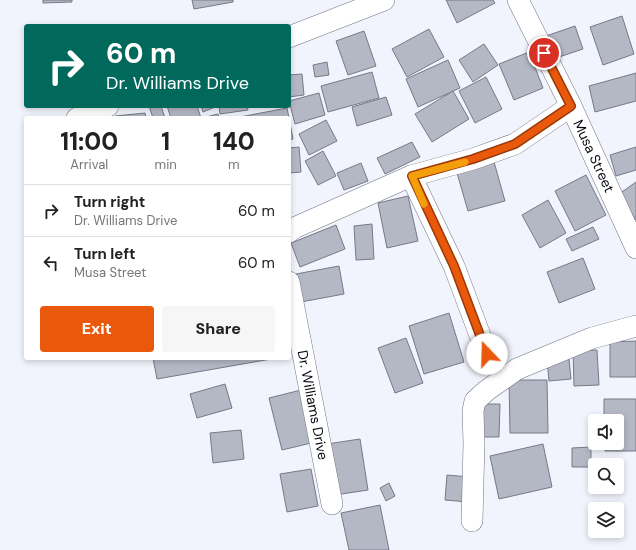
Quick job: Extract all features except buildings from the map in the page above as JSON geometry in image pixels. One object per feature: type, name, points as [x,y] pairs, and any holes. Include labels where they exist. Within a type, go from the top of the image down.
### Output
[{"type":"street","points":[[291,36],[346,8],[384,0]]},
{"type":"street","name":"Musa Street","points":[[518,0],[571,106],[636,248]]},
{"type":"street","points":[[291,230],[412,176],[473,159],[515,144],[571,106]]},
{"type":"street","points":[[82,116],[103,108]]},
{"type":"street","points":[[412,176],[454,266],[487,354]]},
{"type":"street","name":"Dr. Williams Drive","points":[[291,292],[332,504]]},
{"type":"street","points":[[472,521],[474,401],[517,369],[592,338],[636,326]]},
{"type":"slow traffic","points":[[424,204],[412,176],[465,162]]},
{"type":"route","points":[[487,354],[454,266],[412,176],[473,159],[515,144],[571,106],[544,53]]}]
